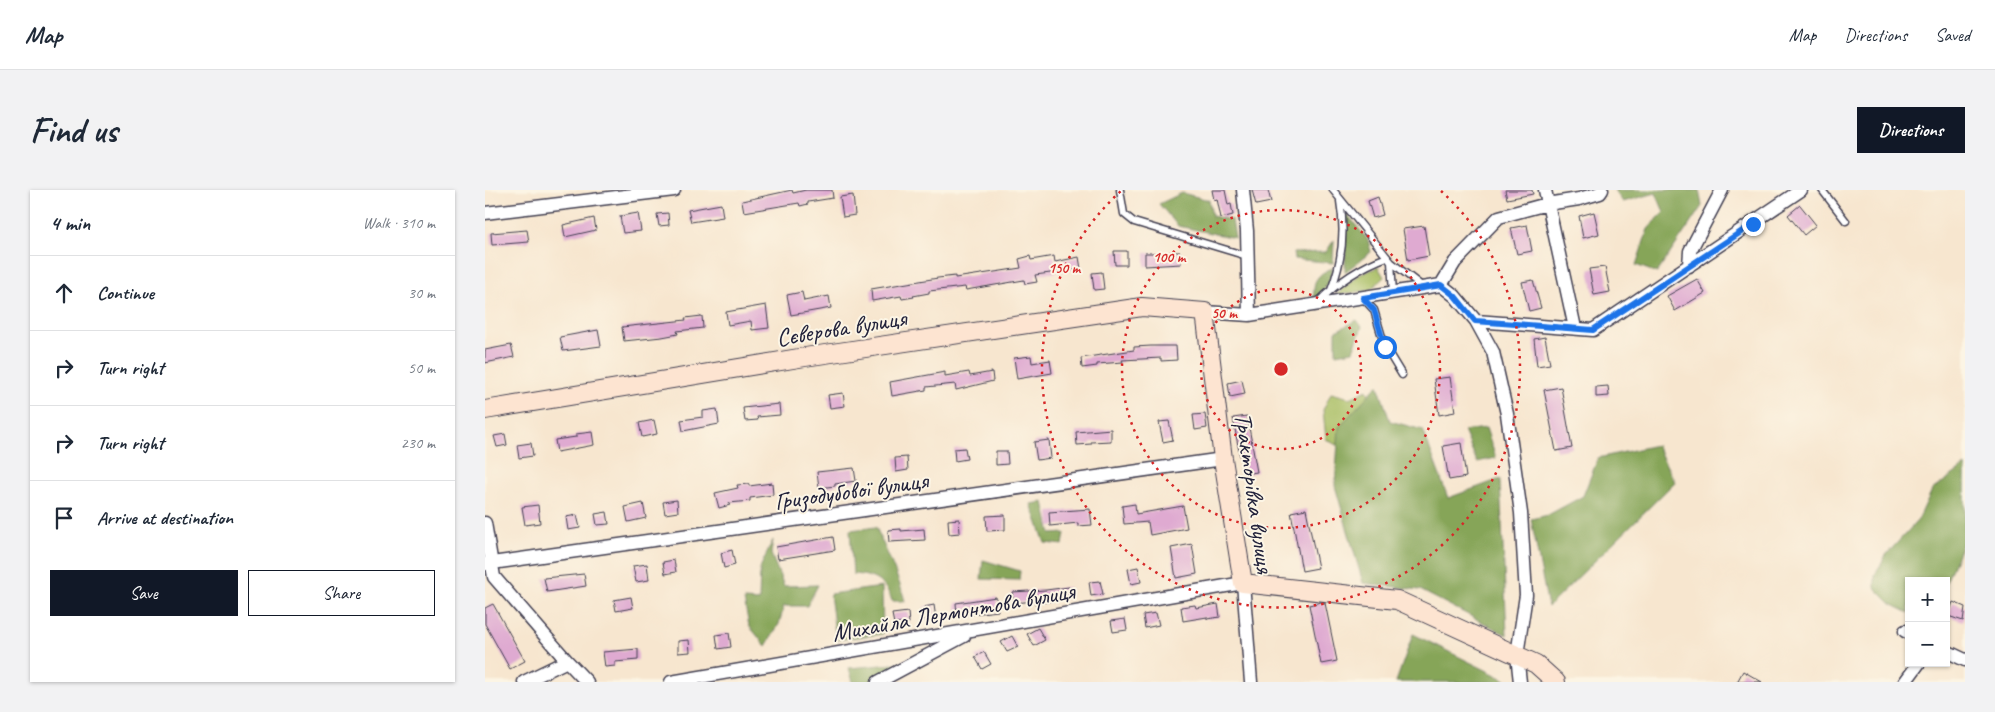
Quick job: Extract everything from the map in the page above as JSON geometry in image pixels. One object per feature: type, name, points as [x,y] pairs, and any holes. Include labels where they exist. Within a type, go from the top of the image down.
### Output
[{"type":"main road","name":"Сєверова вулиця","points":[[485,410],[805,357],[1142,307],[1205,312]]},
{"type":"main road","name":"Тракторівка вулиця","points":[[1205,312],[1223,460],[1243,583]]},
{"type":"main road","points":[[1243,583],[1397,600],[1536,664],[1556,682]]},
{"type":"street","points":[[485,213],[674,190]]},
{"type":"street","points":[[1243,190],[1247,231],[1249,315]]},
{"type":"street","points":[[1545,190],[1575,328]]},
{"type":"street","points":[[1441,285],[1455,262],[1499,217],[1547,204],[1579,199],[1600,193],[1602,190]]},
{"type":"street","points":[[1689,266],[1690,251],[1721,190]]},
{"type":"street","points":[[1475,321],[1593,330],[1801,190]]},
{"type":"street","points":[[1205,312],[1249,315],[1441,285],[1455,296],[1475,321],[1493,352],[1507,414],[1521,514],[1526,595],[1517,655],[1520,682]]},
{"type":"street","name":"Гризодубової вулиця","points":[[488,564],[1223,460]]},
{"type":"street","points":[[485,523],[488,564],[494,577],[587,682]]},
{"type":"street","name":"Михайла Лермонтова вулиця","points":[[671,682],[1243,583]]},
{"type":"street","name":"Тракторівка вулиця","points":[[1243,583],[1251,682]]},
{"type":"street","points":[[878,682],[975,630]]},
{"type":"street","points":[[1950,653],[1965,660]]},
{"type":"street","points":[[524,682],[567,661]]},
{"type":"street","points":[[1905,682],[1916,667]]},
{"type":"lane","points":[[1120,190],[1124,214],[1133,222],[1247,256]]},
{"type":"lane","points":[[1333,190],[1389,259],[1424,288]]},
{"type":"lane","points":[[1822,190],[1846,221]]},
{"type":"lane","points":[[1331,290],[1339,269],[1342,214],[1339,199]]},
{"type":"lane","points":[[1315,305],[1347,276],[1371,262],[1389,259]]},
{"type":"lane","points":[[1389,259],[1393,293]]},
{"type":"lane","points":[[1363,298],[1374,310],[1385,347],[1401,375]]},
{"type":"green space","points":[[1614,190],[1699,190],[1702,206],[1657,273],[1636,265],[1648,229],[1664,212],[1656,193],[1623,202]]},
{"type":"green space","points":[[1182,193],[1209,200],[1212,216],[1232,220],[1235,238],[1178,226],[1159,204]]},
{"type":"green space","points":[[1346,213],[1368,240],[1371,252],[1345,272]]},
{"type":"green space","points":[[1334,240],[1333,263],[1294,259],[1293,253],[1326,252]]},
{"type":"green space","points":[[1378,267],[1384,277],[1370,290],[1336,295],[1359,275]]},
{"type":"green space","points":[[1333,268],[1328,285],[1314,300],[1316,280],[1322,273]]},
{"type":"green space","points":[[1357,320],[1362,327],[1353,351],[1336,354],[1336,331]]},
{"type":"green space","points":[[1378,385],[1390,421],[1423,430],[1448,498],[1500,479],[1507,635],[1420,590],[1363,583],[1335,486],[1339,427]]},
{"type":"green space","points":[[1367,390],[1369,395],[1340,427],[1338,446],[1326,439],[1323,410],[1331,393],[1350,398]]},
{"type":"green space","points":[[1486,428],[1496,458],[1477,462],[1464,431]]},
{"type":"green space","points":[[1656,445],[1675,482],[1548,607],[1531,519],[1548,515],[1583,496],[1598,458]]},
{"type":"green space","points":[[1965,466],[1965,538],[1948,577],[1905,577],[1905,611],[1891,604],[1875,588],[1875,575],[1886,555],[1918,520],[1932,490]]},
{"type":"green space","points":[[1044,502],[1051,534],[1065,533],[1063,545],[1045,543],[1031,504]]},
{"type":"green space","points":[[876,527],[905,601],[892,601],[886,589],[878,581],[867,576],[853,574],[850,530]]},
{"type":"green space","points":[[773,540],[771,554],[784,586],[818,585],[807,606],[784,606],[779,624],[766,646],[749,626],[744,600],[759,601],[760,568]]},
{"type":"green space","points":[[983,560],[1020,571],[1019,580],[981,579]]},
{"type":"green space","points":[[882,587],[883,634],[836,640],[830,594]]},
{"type":"green space","points":[[1413,634],[1506,680],[1507,682],[1396,682]]},
{"type":"green space","points":[[904,663],[869,682],[853,682],[849,668]]},
{"type":"building","points":[[792,190],[793,193],[806,190],[832,190],[833,198],[808,202],[808,204],[800,206],[799,203],[744,212],[742,201]]},
{"type":"building","points":[[1212,190],[1225,190],[1228,205],[1231,204],[1233,215],[1221,218],[1217,199],[1214,200]]},
{"type":"building","points":[[1252,190],[1268,190],[1271,202],[1256,205]]},
{"type":"building","points":[[1505,190],[1532,190],[1533,194],[1507,199]]},
{"type":"building","points":[[853,195],[855,215],[843,217],[840,197]]},
{"type":"building","points":[[1378,197],[1383,215],[1373,218],[1368,201]]},
{"type":"building","points":[[721,204],[723,217],[691,222],[688,210]]},
{"type":"building","points":[[1800,205],[1816,225],[1804,235],[1788,215]]},
{"type":"building","points":[[1594,212],[1599,234],[1583,238],[1579,216]]},
{"type":"building","points":[[638,213],[641,231],[623,233],[620,216]]},
{"type":"building","points":[[668,213],[669,225],[659,226],[657,214]]},
{"type":"building","points":[[594,218],[596,230],[565,237],[563,225]]},
{"type":"building","points":[[1527,225],[1532,251],[1517,254],[1511,228]]},
{"type":"building","points":[[1424,226],[1429,256],[1408,260],[1403,229]]},
{"type":"building","points":[[527,230],[529,242],[492,245],[491,233]]},
{"type":"building","points":[[1114,251],[1127,251],[1127,265],[1115,265]]},
{"type":"building","points":[[1180,252],[1181,264],[1145,266],[1145,253]]},
{"type":"building","points":[[1030,256],[1031,260],[1054,256],[1055,262],[1079,257],[1081,269],[1035,275],[1037,282],[1025,284],[1024,280],[966,290],[965,287],[929,291],[929,293],[902,299],[901,296],[872,301],[871,289],[938,278],[955,276],[955,278],[1021,268],[1019,259]]},
{"type":"building","points":[[1605,267],[1610,292],[1594,295],[1589,269]]},
{"type":"building","points":[[1102,272],[1104,289],[1094,290],[1092,273]]},
{"type":"building","points":[[1697,279],[1705,293],[1675,311],[1667,296]]},
{"type":"building","points":[[1533,280],[1541,308],[1529,311],[1522,282]]},
{"type":"building","points":[[802,292],[804,301],[829,296],[831,308],[791,315],[787,295]]},
{"type":"building","points":[[766,305],[769,328],[752,330],[751,321],[728,325],[726,312]]},
{"type":"building","points":[[702,316],[703,328],[677,331],[678,334],[662,337],[624,341],[622,327],[686,320],[685,318]]},
{"type":"building","points":[[598,330],[601,346],[563,351],[560,337]]},
{"type":"building","points":[[1545,337],[1550,364],[1537,366],[1534,339]]},
{"type":"building","points":[[511,345],[514,357],[485,363],[485,350]]},
{"type":"building","points":[[1176,346],[1177,360],[1161,361],[1161,358],[1122,360],[1123,362],[1097,364],[1097,366],[1082,368],[1081,358],[1134,350],[1134,347]]},
{"type":"building","points":[[1031,356],[1032,363],[1050,360],[1052,373],[1017,379],[1014,358]]},
{"type":"building","points":[[945,372],[945,376],[969,372],[970,376],[992,372],[993,381],[956,390],[955,384],[926,387],[926,390],[892,396],[890,382]]},
{"type":"building","points":[[1450,377],[1455,412],[1439,415],[1434,379]]},
{"type":"building","points":[[1242,380],[1245,394],[1230,397],[1228,383]]},
{"type":"building","points":[[1608,386],[1609,396],[1596,397],[1596,387]]},
{"type":"building","points":[[1561,387],[1572,448],[1556,451],[1544,390]]},
{"type":"building","points":[[843,393],[845,406],[830,408],[828,395]]},
{"type":"building","points":[[779,404],[780,415],[757,417],[758,420],[745,421],[743,408]]},
{"type":"building","points":[[717,409],[719,424],[683,431],[681,420],[703,417],[703,411]]},
{"type":"building","points":[[1205,414],[1207,428],[1195,430],[1193,415]]},
{"type":"building","points":[[1247,416],[1257,472],[1244,474],[1233,418]]},
{"type":"building","points":[[654,420],[657,434],[642,437],[639,423]]},
{"type":"building","points":[[1169,421],[1173,440],[1163,442],[1159,422]]},
{"type":"building","points":[[1111,429],[1111,441],[1077,445],[1076,432]]},
{"type":"building","points":[[592,432],[594,445],[557,452],[555,440],[576,437],[576,434]]},
{"type":"building","points":[[505,434],[507,445],[497,447],[494,436]]},
{"type":"building","points":[[1049,440],[1051,458],[1037,460],[1034,442]]},
{"type":"building","points":[[531,443],[533,456],[519,458],[517,445]]},
{"type":"building","points":[[1461,443],[1466,477],[1449,480],[1443,446]]},
{"type":"building","points":[[965,448],[967,459],[955,461],[954,449]]},
{"type":"building","points":[[996,451],[1007,451],[1008,464],[996,465]]},
{"type":"building","points":[[907,457],[908,470],[896,472],[895,458]]},
{"type":"building","points":[[854,468],[856,481],[819,488],[817,472]]},
{"type":"building","points":[[772,483],[773,495],[750,498],[750,501],[729,503],[730,505],[719,508],[715,493],[738,488],[737,485],[749,484],[749,486]]},
{"type":"building","points":[[677,500],[678,512],[665,514],[663,502]]},
{"type":"building","points":[[643,503],[646,518],[628,522],[625,507]]},
{"type":"building","points":[[1135,504],[1136,514],[1183,506],[1187,528],[1150,535],[1148,522],[1124,524],[1122,506]]},
{"type":"building","points":[[538,505],[540,523],[525,525],[522,507]]},
{"type":"building","points":[[1090,509],[1092,525],[1078,526],[1078,523],[1050,526],[1049,512]]},
{"type":"building","points":[[1306,509],[1318,568],[1302,571],[1291,512]]},
{"type":"building","points":[[607,512],[609,524],[597,525],[595,514]]},
{"type":"building","points":[[577,515],[580,528],[568,530],[566,517]]},
{"type":"building","points":[[1005,515],[1005,530],[987,531],[986,516]]},
{"type":"building","points":[[959,519],[960,533],[949,534],[948,520]]},
{"type":"building","points":[[901,529],[901,531],[924,529],[925,540],[889,542],[888,530]]},
{"type":"building","points":[[833,537],[835,550],[778,559],[776,547]]},
{"type":"building","points":[[1192,544],[1197,574],[1176,578],[1171,548]]},
{"type":"building","points":[[732,550],[735,565],[724,568],[721,553]]},
{"type":"building","points":[[674,560],[676,572],[665,574],[663,562]]},
{"type":"building","points":[[647,564],[649,580],[636,582],[633,566]]},
{"type":"building","points":[[1138,567],[1141,582],[1131,584],[1128,569]]},
{"type":"building","points":[[584,574],[586,586],[547,592],[544,578]]},
{"type":"building","points":[[1100,581],[1103,594],[1091,596],[1089,582]]},
{"type":"building","points":[[1069,587],[1071,598],[1035,604],[1035,601],[1014,603],[1012,592]]},
{"type":"building","points":[[631,597],[633,608],[616,611],[614,600]]},
{"type":"building","points":[[996,597],[998,611],[957,616],[956,603]]},
{"type":"building","points":[[1953,602],[1965,607],[1963,621],[1950,617]]},
{"type":"building","points":[[1325,603],[1337,661],[1321,664],[1309,605]]},
{"type":"building","points":[[493,604],[525,661],[510,669],[485,624],[485,608]]},
{"type":"building","points":[[1218,604],[1220,617],[1183,621],[1181,607],[1195,605],[1196,608]]},
{"type":"building","points":[[934,605],[936,619],[925,620],[924,607]]},
{"type":"building","points":[[908,612],[909,623],[894,624],[892,614]]},
{"type":"building","points":[[1156,613],[1159,625],[1145,628],[1143,615]]},
{"type":"building","points":[[1125,619],[1127,630],[1113,632],[1111,621]]},
{"type":"building","points":[[1038,628],[1045,640],[1034,646],[1027,634]]},
{"type":"building","points":[[729,633],[731,647],[718,649],[716,635]]},
{"type":"building","points":[[1012,636],[1018,647],[1007,652],[1001,642]]},
{"type":"building","points":[[689,640],[690,652],[678,653],[678,641]]},
{"type":"building","points":[[638,649],[638,660],[615,662],[615,666],[605,667],[603,652]]},
{"type":"building","points":[[984,652],[991,664],[982,669],[975,657]]},
{"type":"building","points":[[1743,671],[1762,682],[1737,682]]},
{"type":"route","points":[[1385,347],[1379,321],[1374,310],[1363,298],[1441,285],[1455,296],[1475,321],[1593,330],[1723,242],[1753,224]]}]
